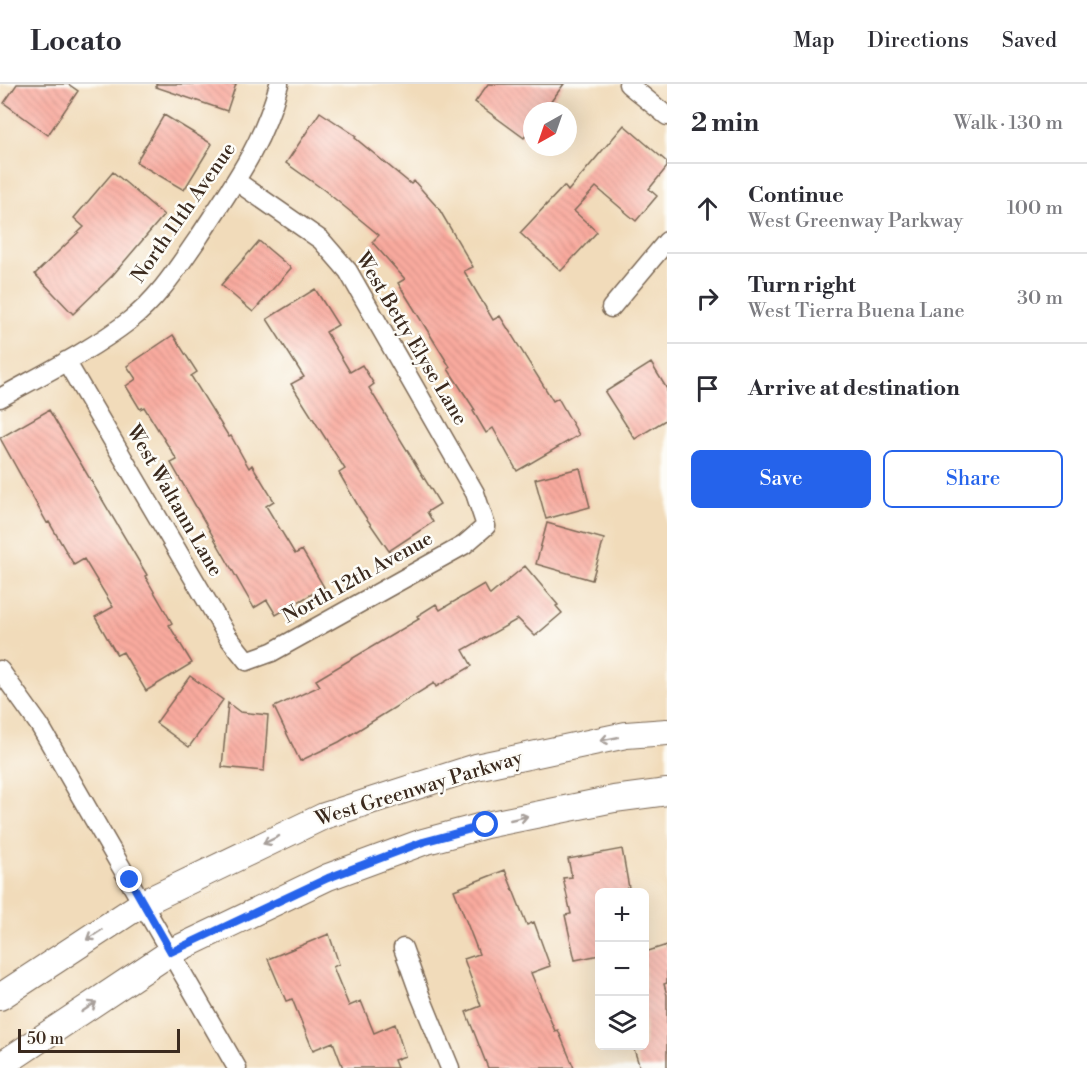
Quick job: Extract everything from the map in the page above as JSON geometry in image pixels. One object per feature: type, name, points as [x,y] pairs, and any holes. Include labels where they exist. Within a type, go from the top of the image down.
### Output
[{"type":"main road","name":"West Greenway Parkway","points":[[0,997],[143,903],[324,816],[476,767],[626,735],[667,732]]},
{"type":"main road","points":[[0,1066],[171,952],[328,878],[423,842],[540,813],[667,792]]},
{"type":"street","name":"North 11th Avenue","points":[[0,398],[66,361],[130,321],[150,302],[165,285],[253,153],[268,120],[279,84]]},
{"type":"street","points":[[628,84],[667,116]]},
{"type":"street","name":"West Betty Elyse Lane","points":[[236,181],[321,240],[348,271],[475,493],[486,526]]},
{"type":"street","points":[[611,308],[667,241]]},
{"type":"street","name":"West Waltann Lane","points":[[66,361],[228,637],[247,661]]},
{"type":"street","name":"North 12th Avenue","points":[[247,661],[272,652],[454,551],[486,526]]},
{"type":"street","points":[[0,670],[40,726],[237,1068]]},
{"type":"street","points":[[404,948],[450,1068]]},
{"type":"building","points":[[17,84],[68,84],[78,91],[48,135],[4,103]]},
{"type":"building","points":[[156,84],[236,84],[227,111],[156,87]]},
{"type":"building","points":[[488,84],[564,84],[551,102],[523,102],[523,137],[475,102]]},
{"type":"building","points":[[320,112],[356,136],[355,138],[411,184],[414,181],[439,209],[473,267],[464,271],[493,320],[500,316],[553,401],[558,398],[579,435],[517,471],[493,428],[486,433],[473,411],[475,410],[448,369],[450,367],[398,283],[405,279],[372,242],[379,235],[324,190],[286,163]]},
{"type":"building","points":[[164,115],[212,144],[184,190],[136,162]]},
{"type":"building","points":[[624,125],[667,162],[667,167],[649,189],[657,196],[636,221],[596,187],[574,211],[597,232],[561,271],[520,233],[564,186],[568,191]]},
{"type":"building","points":[[113,172],[164,215],[112,276],[73,314],[35,274],[84,227],[74,218]]},
{"type":"building","points":[[259,241],[291,268],[253,312],[221,285]]},
{"type":"building","points":[[315,289],[338,325],[326,332],[350,372],[362,365],[374,384],[369,388],[440,504],[427,512],[433,522],[389,551],[360,509],[339,473],[345,469],[291,384],[304,377],[267,319]]},
{"type":"building","points":[[173,335],[197,372],[191,376],[229,437],[231,436],[249,468],[252,465],[274,501],[266,506],[295,554],[302,550],[324,587],[276,615],[267,600],[254,608],[171,463],[177,460],[144,407],[140,409],[126,386],[136,379],[127,366]]},
{"type":"building","points":[[651,363],[667,389],[667,419],[635,439],[605,392]]},
{"type":"building","points":[[49,410],[147,575],[145,576],[172,623],[169,625],[192,663],[146,691],[123,652],[117,655],[95,617],[113,607],[84,559],[74,565],[49,522],[47,523],[0,438]]},
{"type":"building","points":[[580,468],[590,507],[546,519],[535,479]]},
{"type":"building","points":[[547,523],[604,539],[592,580],[536,564]]},
{"type":"building","points":[[525,566],[558,605],[556,606],[562,613],[535,636],[518,619],[463,650],[472,666],[436,687],[434,683],[339,742],[300,761],[274,707],[320,686],[316,680],[419,619],[417,616],[436,604],[440,610],[484,584],[490,595]]},
{"type":"building","points":[[190,676],[223,700],[189,747],[156,723]]},
{"type":"building","points":[[228,703],[240,712],[268,715],[264,771],[222,767]]},
{"type":"building","points":[[622,849],[629,888],[595,888],[595,956],[575,960],[565,915],[571,914],[563,878],[572,877],[568,859]]},
{"type":"building","points":[[505,870],[527,925],[534,922],[550,966],[531,973],[555,1031],[558,1030],[574,1068],[488,1068],[466,1012],[481,1006],[464,959],[479,954],[454,890]]},
{"type":"building","points":[[329,934],[339,964],[333,967],[349,1006],[361,1001],[374,1033],[395,1024],[405,1056],[394,1060],[397,1068],[343,1068],[333,1042],[313,1050],[292,999],[286,1001],[268,959]]},
{"type":"building","points":[[667,945],[667,983],[664,984],[667,995],[667,1068],[640,1068],[634,1050],[649,1050],[649,951]]},
{"type":"route","points":[[130,880],[171,952],[328,878],[423,842],[486,825]]}]
